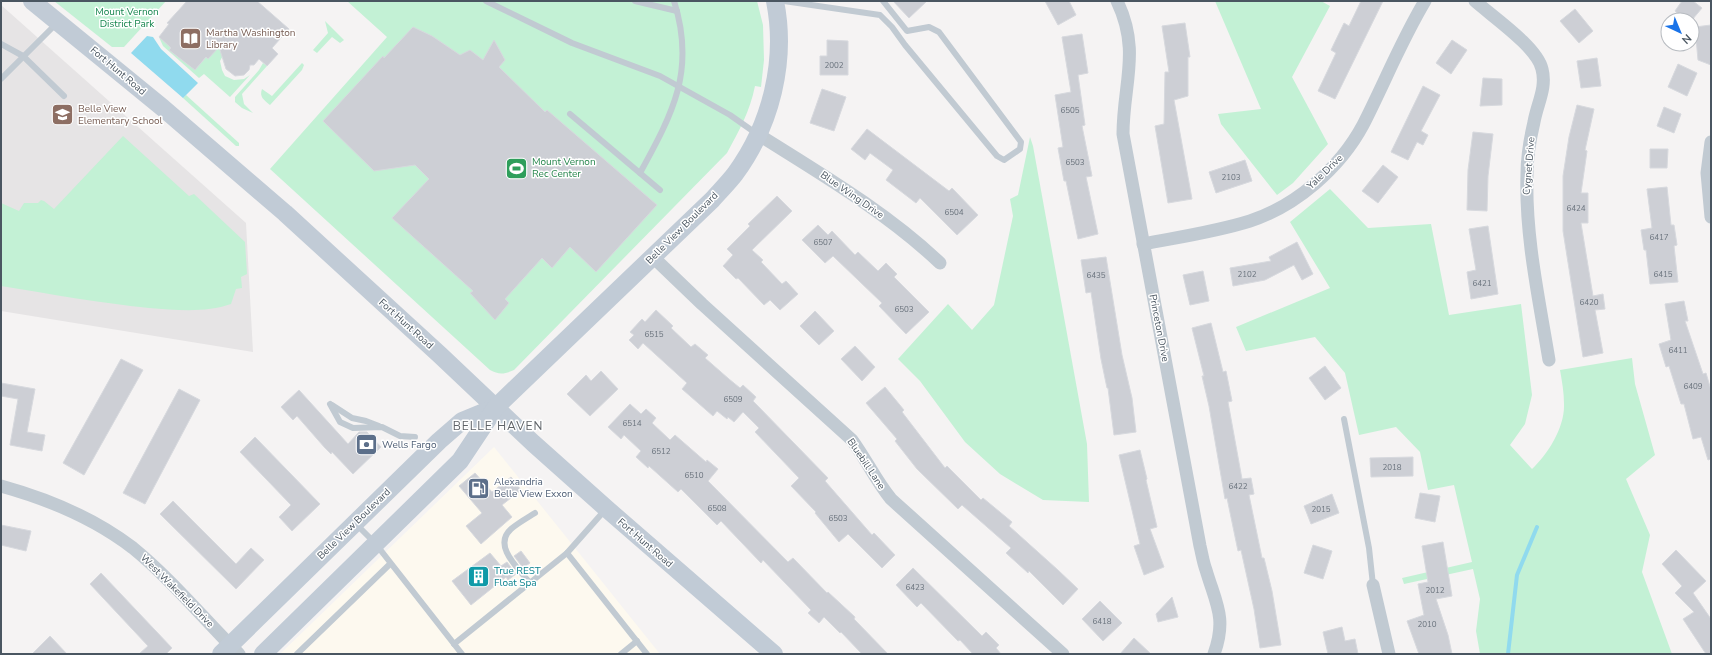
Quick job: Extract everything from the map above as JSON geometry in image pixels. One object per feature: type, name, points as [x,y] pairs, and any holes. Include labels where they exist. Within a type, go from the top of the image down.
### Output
[{"type":"main road","name":"Fort Hunt Road","points":[[32,1],[157,103],[285,213],[607,509],[774,654]]},
{"type":"main road","name":"Belle View Boulevard","points":[[263,654],[460,461],[496,407],[712,200],[734,175],[758,135],[772,98],[778,65],[778,29],[775,1]]},
{"type":"main road","name":"Belle View Boulevard","points":[[230,651],[355,523],[439,441],[462,421],[496,407]]},
{"type":"street","name":"Princeton Drive","points":[[1117,1],[1125,21],[1130,58],[1123,111],[1123,134],[1200,546],[1220,614],[1220,630],[1214,654]]},
{"type":"street","name":"Yale Drive","points":[[1143,244],[1250,221],[1288,203],[1322,177],[1344,153],[1362,127],[1425,1]]},
{"type":"street","name":"Cygnet Drive","points":[[1475,1],[1530,48],[1538,58],[1542,68],[1543,89],[1534,121],[1528,152],[1526,199],[1531,248],[1549,360]]},
{"type":"street","name":"Blue Wing Drive","points":[[758,135],[839,184],[896,226],[940,263]]},
{"type":"street","points":[[1711,142],[1707,173],[1711,217]]},
{"type":"street","name":"Bluebill Lane","points":[[653,257],[702,304],[852,440],[860,451],[879,485],[891,500],[1063,654]]},
{"type":"street","name":"West Wakefield Drive","points":[[1,486],[28,493],[65,508],[112,534],[153,566],[230,651]]},
{"type":"street","points":[[1373,585],[1389,654]]},
{"type":"lane","points":[[486,1],[572,43],[640,67],[730,115],[758,135]]},
{"type":"lane","points":[[635,1],[677,11]]},
{"type":"lane","points":[[640,174],[656,145],[673,107],[679,87],[683,65],[684,47],[674,1]]},
{"type":"lane","points":[[784,1],[880,15],[892,27],[905,45],[997,156],[1004,160],[1020,149],[1021,142],[939,32],[929,27],[907,31],[883,1]]},
{"type":"lane","points":[[1,79],[58,22]]},
{"type":"lane","points":[[1,44],[23,56],[64,96]]},
{"type":"lane","points":[[570,114],[660,190]]},
{"type":"lane","points":[[382,427],[353,428],[340,422],[330,404],[352,418],[366,421],[382,427],[400,436],[415,437]]},
{"type":"lane","points":[[1344,419],[1369,548],[1373,585]]},
{"type":"lane","points":[[454,644],[567,553],[607,509]]},
{"type":"lane","points":[[530,583],[507,554],[504,548],[504,542],[511,529],[534,513]]},
{"type":"lane","points":[[355,523],[375,543],[462,654]]},
{"type":"lane","points":[[567,553],[648,654]]},
{"type":"lane","points":[[297,654],[390,564]]},
{"type":"lane","points":[[621,654],[637,641]]},
{"type":"shaded area","name":"Belle View Elementary School","points":[[1,5],[246,223],[253,352],[1,311]]},
{"type":"shaded area","points":[[494,447],[660,654],[280,654]]},
{"type":"green space","name":"Mount Vernon District Park","points":[[54,1],[166,1],[124,47],[112,47]]},
{"type":"green space","points":[[347,1],[757,1],[763,25],[764,60],[761,87],[755,86],[740,129],[727,153],[514,370],[505,373],[496,373],[490,370],[270,169],[387,37]]},
{"type":"green space","points":[[1215,1],[1321,1],[1330,6],[1292,77],[1328,144],[1293,183],[1277,195],[1221,124],[1218,114],[1261,109]]},
{"type":"green space","points":[[325,21],[344,40],[340,43],[332,37],[317,53],[313,50],[328,33]]},
{"type":"green space","points":[[227,33],[225,52],[220,61],[225,76],[234,80],[244,79],[250,75],[230,97],[204,74],[199,78],[163,46],[159,37],[195,70]]},
{"type":"green space","points":[[263,63],[267,66],[242,94],[244,104],[253,113],[242,108],[235,102],[235,97],[259,70]]},
{"type":"green space","points":[[302,63],[304,65],[302,70],[270,105],[264,100],[261,94],[262,89],[272,96]]},
{"type":"green space","points":[[186,95],[239,143],[239,146],[236,146],[183,98]]},
{"type":"green space","points":[[123,136],[189,196],[194,194],[245,242],[247,274],[241,277],[242,288],[236,289],[231,304],[201,310],[149,308],[1,286],[1,203],[19,211],[24,203],[38,203],[41,200],[54,209]]},
{"type":"green space","points":[[1030,137],[1033,146],[1087,444],[1089,502],[1043,500],[1000,474],[965,442],[920,381],[898,359],[948,304],[972,330],[994,305],[1013,216],[1010,199],[1018,195]]},
{"type":"green space","points":[[1330,189],[1368,228],[1431,224],[1449,315],[1521,304],[1532,395],[1525,424],[1510,445],[1532,469],[1544,456],[1559,431],[1562,422],[1564,400],[1560,370],[1632,358],[1635,384],[1655,455],[1626,479],[1650,535],[1642,572],[1672,654],[1480,654],[1476,631],[1480,599],[1473,569],[1404,584],[1402,578],[1472,562],[1454,485],[1428,490],[1420,452],[1396,427],[1359,435],[1345,373],[1315,337],[1246,351],[1236,327],[1330,288],[1290,222]]},
{"type":"water","points":[[147,36],[153,37],[161,49],[198,83],[183,98],[131,53]]},
{"type":"building","name":"Martha Washington Library","points":[[187,1],[257,1],[289,29],[272,48],[278,54],[267,66],[259,59],[254,65],[250,65],[249,70],[244,75],[235,76],[226,69],[219,47],[208,59],[206,57],[195,70],[169,50],[171,48],[159,37],[169,24],[167,23]]},
{"type":"building","points":[[893,1],[927,1],[909,18]]},
{"type":"building","points":[[1045,1],[1069,1],[1076,15],[1058,25]]},
{"type":"building","points":[[1361,1],[1383,1],[1335,99],[1318,91],[1336,53],[1331,50],[1344,23],[1349,26]]},
{"type":"building","points":[[1682,1],[1693,1],[1702,8],[1699,12],[1675,11]]},
{"type":"building","points":[[1575,9],[1593,31],[1579,43],[1560,21]]},
{"type":"building","points":[[1185,23],[1190,57],[1188,57],[1188,96],[1174,100],[1192,199],[1168,203],[1155,126],[1164,124],[1165,72],[1169,72],[1162,26]]},
{"type":"building","points":[[1711,25],[1711,65],[1698,60],[1697,52],[1700,52],[1700,26]]},
{"type":"building","name":"Mount Vernon Rec Center","points":[[413,27],[432,36],[460,55],[470,50],[483,60],[494,40],[505,60],[499,67],[545,112],[547,110],[657,205],[596,272],[570,247],[552,268],[542,258],[505,299],[509,303],[495,320],[470,293],[473,291],[392,218],[429,179],[415,165],[374,171],[323,121],[383,56],[384,58]]},
{"type":"building","points":[[1082,34],[1088,73],[1078,75],[1085,125],[1082,126],[1092,176],[1086,177],[1098,234],[1078,239],[1066,181],[1064,181],[1058,148],[1063,147],[1055,95],[1071,92],[1062,37]]},
{"type":"building","points":[[827,40],[848,41],[848,75],[820,75],[820,56],[827,56]]},
{"type":"building","points":[[1452,40],[1467,50],[1451,74],[1436,63]]},
{"type":"building","points":[[1597,58],[1601,86],[1581,88],[1577,61]]},
{"type":"building","points":[[1678,64],[1697,73],[1687,96],[1668,87]]},
{"type":"building","points":[[1483,78],[1502,79],[1502,105],[1480,106]]},
{"type":"building","points":[[1423,86],[1440,95],[1421,131],[1428,135],[1423,145],[1417,142],[1408,160],[1391,152]]},
{"type":"building","points":[[822,89],[846,97],[834,131],[810,123]]},
{"type":"building","points":[[1577,105],[1594,109],[1585,150],[1587,151],[1581,193],[1588,193],[1588,223],[1581,223],[1593,296],[1603,294],[1605,309],[1595,310],[1603,353],[1583,357],[1563,231],[1563,176],[1569,137]]},
{"type":"building","points":[[1664,107],[1681,114],[1674,133],[1657,126]]},
{"type":"building","points":[[867,129],[949,191],[952,188],[978,215],[957,235],[920,198],[916,203],[886,180],[893,170],[870,153],[865,160],[851,149]]},
{"type":"building","points":[[1473,132],[1493,134],[1488,176],[1487,211],[1467,210],[1468,170]]},
{"type":"building","points":[[1650,149],[1668,149],[1667,168],[1650,168]]},
{"type":"building","points":[[1245,160],[1252,181],[1216,193],[1209,172]]},
{"type":"building","points":[[1383,165],[1398,177],[1378,203],[1362,191]]},
{"type":"building","points":[[1667,187],[1671,225],[1674,225],[1677,245],[1674,246],[1678,282],[1650,284],[1646,250],[1644,250],[1641,230],[1652,228],[1647,189]]},
{"type":"building","points":[[777,196],[792,211],[752,250],[763,260],[761,262],[782,284],[786,281],[798,294],[780,310],[770,300],[764,305],[738,278],[736,279],[723,266],[733,255],[727,249],[750,226],[748,224]]},
{"type":"building","points":[[818,225],[828,235],[832,231],[855,255],[858,252],[878,271],[886,263],[897,274],[894,277],[929,312],[906,334],[879,306],[882,303],[833,256],[825,263],[802,240]]},
{"type":"building","points":[[1488,226],[1498,294],[1471,299],[1467,272],[1476,270],[1469,229]]},
{"type":"building","points":[[1297,242],[1313,274],[1302,280],[1294,265],[1265,280],[1233,286],[1230,268],[1271,261],[1269,257]]},
{"type":"building","points":[[1106,257],[1122,355],[1132,398],[1136,432],[1114,435],[1108,388],[1101,359],[1091,292],[1086,293],[1081,260]]},
{"type":"building","points":[[1203,271],[1209,301],[1190,305],[1183,275]]},
{"type":"building","points":[[1684,301],[1688,321],[1685,321],[1703,374],[1706,373],[1711,390],[1711,459],[1708,460],[1701,437],[1693,439],[1684,404],[1681,404],[1669,366],[1666,367],[1659,344],[1671,340],[1665,304]]},
{"type":"building","points":[[656,310],[673,326],[671,328],[691,347],[695,344],[708,355],[705,358],[729,379],[740,388],[743,385],[756,397],[753,401],[828,478],[825,481],[872,535],[874,533],[895,555],[882,568],[848,534],[839,542],[815,513],[816,512],[791,486],[799,478],[755,432],[759,428],[743,412],[734,422],[728,417],[727,419],[717,411],[713,416],[682,389],[687,383],[643,343],[638,349],[629,340],[634,335],[630,332],[642,319],[645,322]]},
{"type":"building","points":[[815,311],[834,331],[819,345],[800,326]]},
{"type":"building","points":[[1211,323],[1223,372],[1226,371],[1232,401],[1228,402],[1242,479],[1251,478],[1254,494],[1249,495],[1262,558],[1264,558],[1272,591],[1281,645],[1260,648],[1254,609],[1241,550],[1238,551],[1227,498],[1225,499],[1209,406],[1202,376],[1204,376],[1192,328]]},
{"type":"building","points":[[855,346],[875,367],[862,381],[841,359]]},
{"type":"building","points":[[121,359],[143,370],[84,475],[63,463]]},
{"type":"building","points":[[1325,366],[1341,388],[1325,400],[1309,378]]},
{"type":"building","points":[[601,371],[618,389],[590,416],[567,394],[586,375],[591,381]]},
{"type":"building","points":[[1,383],[35,389],[27,432],[45,435],[42,451],[10,445],[18,399],[1,396]]},
{"type":"building","points":[[885,387],[904,410],[902,412],[945,468],[947,466],[981,500],[983,498],[1012,522],[1009,526],[1078,589],[1063,605],[1029,571],[1028,573],[1006,553],[1011,548],[962,505],[958,509],[917,469],[895,441],[897,439],[866,403]]},
{"type":"building","points":[[179,389],[200,400],[145,504],[123,493]]},
{"type":"building","points":[[299,390],[348,444],[359,432],[367,432],[381,447],[353,474],[332,452],[331,454],[325,448],[297,416],[293,420],[281,407]]},
{"type":"building","points":[[630,404],[641,414],[646,409],[656,418],[652,423],[670,440],[675,435],[706,462],[707,460],[718,469],[708,481],[788,562],[793,558],[827,593],[828,592],[855,617],[854,619],[888,654],[862,654],[824,617],[819,623],[808,613],[811,610],[763,560],[761,563],[721,521],[717,525],[681,489],[678,492],[649,466],[648,468],[636,457],[641,451],[624,435],[621,439],[608,427]]},
{"type":"building","points":[[255,437],[320,504],[292,531],[279,517],[291,505],[240,452]]},
{"type":"building","points":[[1140,450],[1157,527],[1150,529],[1164,567],[1144,575],[1134,546],[1140,544],[1119,455]]},
{"type":"building","points":[[1413,457],[1413,476],[1371,477],[1370,458]]},
{"type":"building","points":[[475,473],[492,492],[511,477],[521,490],[502,505],[512,517],[481,544],[466,526],[482,513],[459,486]]},
{"type":"building","points":[[1420,493],[1440,496],[1435,522],[1415,518]]},
{"type":"building","points":[[1332,494],[1339,513],[1311,524],[1304,506]]},
{"type":"building","points":[[173,501],[236,564],[251,548],[264,560],[236,589],[160,514]]},
{"type":"building","points":[[1,525],[31,531],[26,551],[1,545]]},
{"type":"building","points":[[1443,542],[1452,596],[1436,599],[1448,635],[1452,654],[1419,654],[1407,621],[1424,615],[1418,584],[1428,582],[1422,546]]},
{"type":"building","points":[[1313,545],[1332,551],[1323,579],[1304,573]]},
{"type":"building","points":[[1676,550],[1706,581],[1693,593],[1711,619],[1711,654],[1706,654],[1683,619],[1694,612],[1675,593],[1682,586],[1662,564]]},
{"type":"building","points":[[521,551],[530,563],[523,568],[514,556]]},
{"type":"building","name":"True REST Float Spa","points":[[490,553],[501,566],[507,562],[516,574],[508,580],[506,577],[471,605],[452,581]]},
{"type":"building","points":[[913,568],[982,636],[986,632],[999,645],[996,648],[1001,654],[973,654],[960,640],[958,641],[921,603],[917,607],[896,585]]},
{"type":"building","points":[[101,573],[172,648],[166,654],[139,654],[148,646],[90,584]]},
{"type":"building","points":[[1172,597],[1178,617],[1158,622],[1156,614]]},
{"type":"building","points":[[1100,601],[1122,623],[1103,641],[1082,619]]},
{"type":"building","points":[[1342,627],[1345,641],[1355,639],[1358,654],[1328,654],[1323,632]]},
{"type":"building","points":[[50,636],[67,654],[32,654]]},
{"type":"building","points":[[1134,638],[1151,654],[1120,654]]},
{"type":"waterway","points":[[1508,654],[1517,575],[1537,527]]},
{"type":"place","name":"Martha Washington Library","points":[[191,39]]},
{"type":"place","name":"Belle View Elementary School","points":[[63,115]]},
{"type":"place","name":"Mount Vernon Rec Center","points":[[516,168]]},
{"type":"place","name":"Wells Fargo","points":[[367,445]]},
{"type":"place","name":"Alexandria Belle View Exxon","points":[[479,488]]},
{"type":"place","name":"True REST Float Spa","points":[[479,577]]},
{"type":"district","name":"BELLE HAVEN","points":[[498,426]]}]
